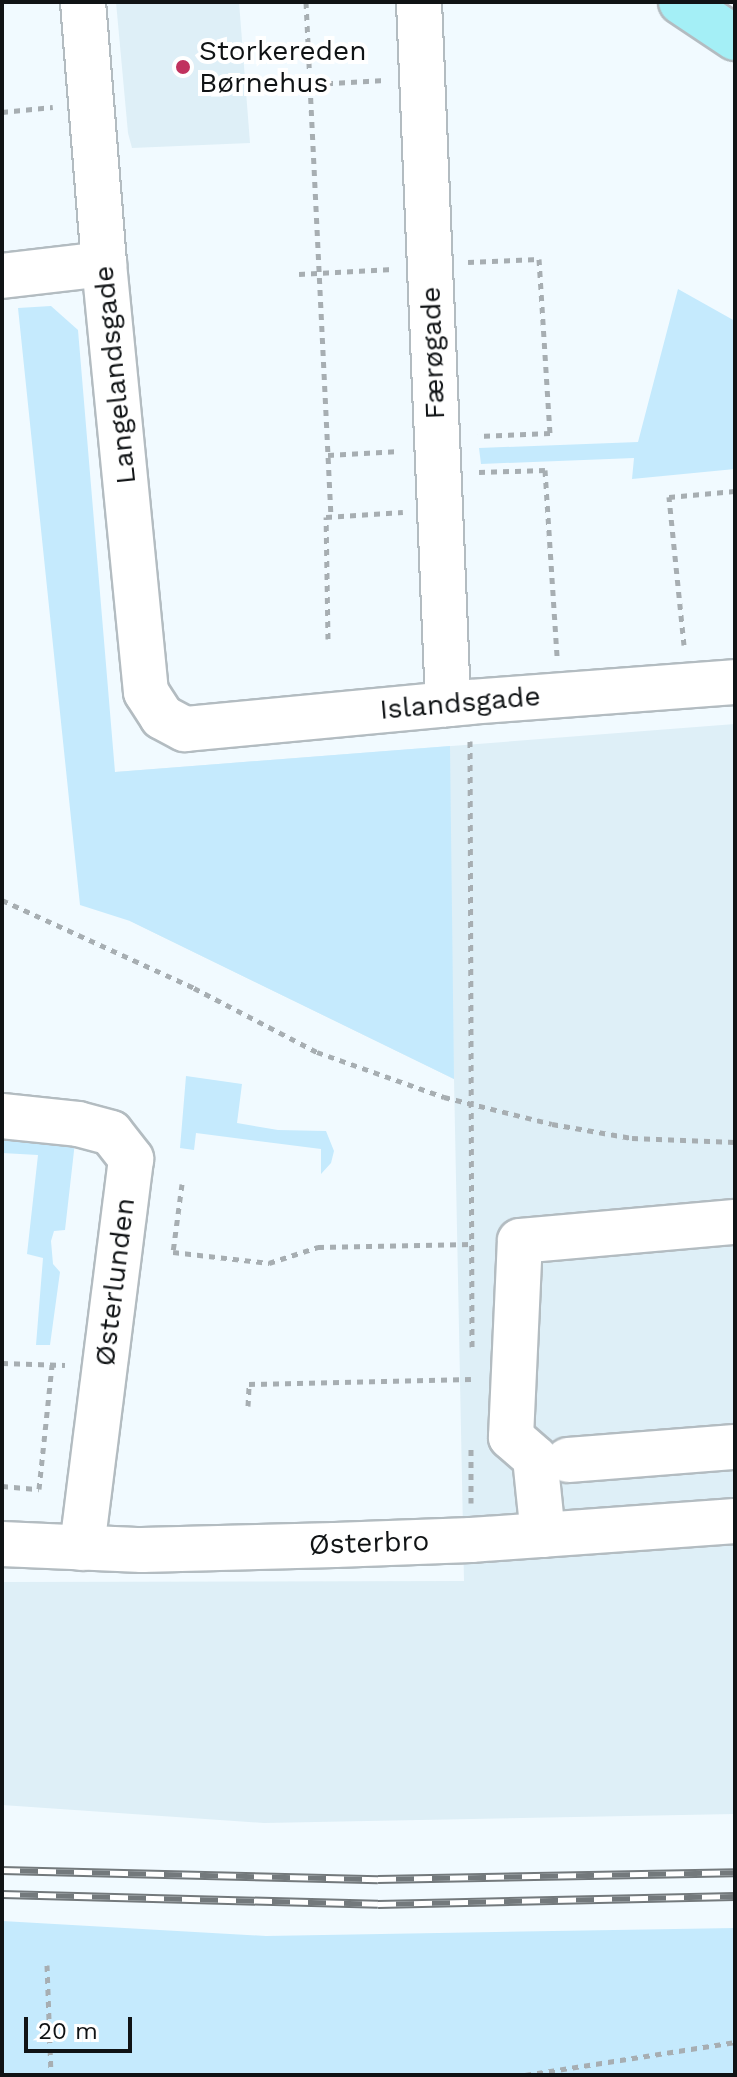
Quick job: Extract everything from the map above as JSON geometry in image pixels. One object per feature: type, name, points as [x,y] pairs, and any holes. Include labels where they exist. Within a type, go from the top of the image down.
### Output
[{"type":"street","name":"Langelandsgade","points":[[83,2],[104,264],[146,692],[162,717],[185,729]]},
{"type":"street","name":"Færøgade","points":[[419,2],[438,468],[459,703]]},
{"type":"street","points":[[2,276],[104,264]]},
{"type":"street","name":"Islandsgade","points":[[185,729],[459,703],[735,682]]},
{"type":"street","name":"Østerlunden","points":[[2,1116],[78,1124],[111,1133],[131,1159],[82,1548]]},
{"type":"street","points":[[543,1535],[535,1458],[511,1437],[520,1241],[735,1222]]},
{"type":"street","points":[[568,1460],[735,1447]]},
{"type":"street","name":"Østerbro","points":[[2,1544],[142,1550],[471,1540],[735,1521]]},
{"type":"path","points":[[306,2],[331,516]]},
{"type":"path","points":[[279,86],[422,78]]},
{"type":"path","points":[[2,112],[91,103]]},
{"type":"path","points":[[299,274],[539,259],[550,433],[438,468],[326,517],[328,639]]},
{"type":"path","points":[[328,455],[438,468],[545,470],[559,695]]},
{"type":"path","points":[[688,685],[669,497],[735,491]]},
{"type":"path","points":[[459,703],[472,1105],[472,1349]]},
{"type":"path","points":[[2,900],[194,988],[317,1052],[472,1105],[552,1124],[632,1138],[735,1142]]},
{"type":"path","points":[[182,1184],[173,1252],[269,1263],[318,1247],[472,1244]]},
{"type":"path","points":[[2,1363],[105,1365]]},
{"type":"path","points":[[471,1364],[471,1393]]},
{"type":"path","points":[[2,1486],[39,1489],[52,1365]]},
{"type":"path","points":[[248,1406],[249,1384],[471,1379]]},
{"type":"path","points":[[471,1437],[471,1540]]},
{"type":"path","points":[[47,1965],[51,2075]]},
{"type":"path","points":[[525,2075],[735,2042]]},
{"type":"shaded area","name":"Storkereden Børnehus","points":[[116,2],[239,2],[250,143],[132,148]]},
{"type":"shaded area","points":[[678,289],[735,321],[735,469],[632,479],[634,458],[481,464],[479,448],[638,442]]},
{"type":"shaded area","points":[[51,306],[78,330],[115,772],[450,746],[454,1079],[130,921],[80,905],[18,308]]},
{"type":"shaded area","points":[[735,724],[735,1814],[264,1823],[2,1805],[2,1582],[464,1581],[454,1079],[130,921],[115,772]]},
{"type":"shaded area","points":[[186,1076],[242,1084],[237,1123],[278,1130],[326,1131],[334,1151],[331,1163],[321,1174],[321,1149],[196,1133],[194,1150],[180,1148]]},
{"type":"shaded area","points":[[2,1136],[75,1142],[65,1230],[54,1231],[51,1241],[53,1264],[60,1272],[50,1345],[36,1345],[43,1258],[27,1254],[38,1155],[2,1153]]},
{"type":"shaded area","points":[[2,1921],[266,1936],[735,1928],[735,2075],[2,2075]]},
{"type":"railway","points":[[2,1870],[378,1879],[735,1872]]},
{"type":"railway","points":[[2,1894],[378,1904],[735,1896]]},
{"type":"place","name":"Storkereden Børnehus","points":[[183,67]]}]
